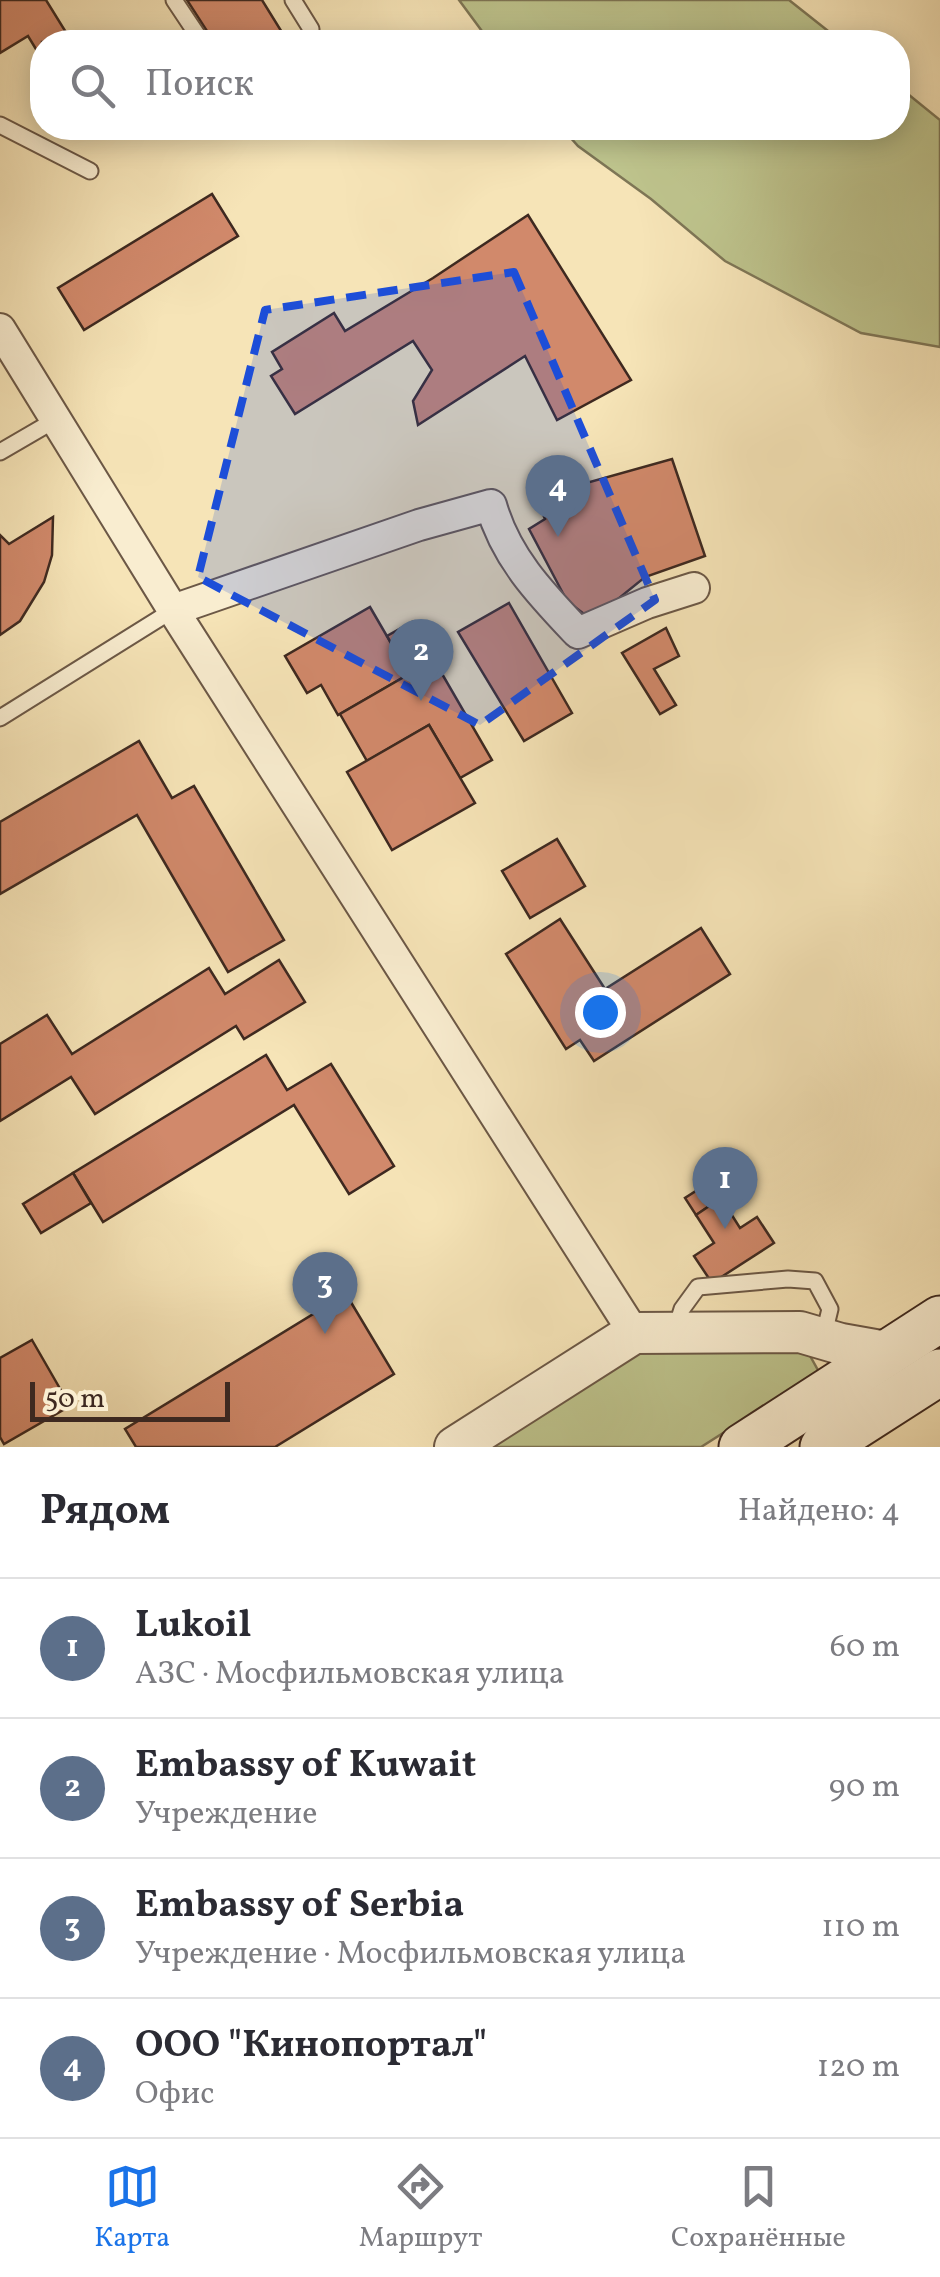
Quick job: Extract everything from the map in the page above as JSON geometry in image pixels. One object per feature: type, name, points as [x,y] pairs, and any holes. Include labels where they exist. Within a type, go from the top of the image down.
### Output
[{"type":"main road","points":[[742,1447],[940,1318]]},
{"type":"main road","points":[[823,1447],[940,1372]]},
{"type":"street","points":[[0,329],[173,610],[634,1333]]},
{"type":"street","points":[[173,610],[420,525],[491,505],[496,524],[523,574],[578,633],[648,602],[694,588]]},
{"type":"street","points":[[455,1447],[634,1333],[800,1332],[886,1352]]},
{"type":"lane","points":[[174,0],[194,30]]},
{"type":"lane","points":[[293,0],[311,30]]},
{"type":"lane","points":[[0,125],[90,171]]},
{"type":"lane","points":[[0,452],[55,420]]},
{"type":"lane","points":[[0,718],[173,610]]},
{"type":"lane","points":[[675,1331],[682,1309],[698,1287],[788,1279],[815,1281],[830,1308],[823,1338]]},
{"type":"highlighted area","points":[[514,272],[655,600],[480,725],[198,577],[265,310]]},
{"type":"green space","points":[[459,0],[789,0],[827,30],[481,30]]},
{"type":"green space","points":[[910,96],[940,120],[940,347],[861,333],[725,261],[651,199],[573,140],[910,140]]},
{"type":"green space","points":[[639,1344],[804,1345],[819,1372],[701,1447],[479,1447]]},
{"type":"building","points":[[0,0],[46,0],[65,30],[30,30],[30,39],[28,36],[0,53]]},
{"type":"building","points":[[187,0],[262,0],[281,30],[206,30]]},
{"type":"building","points":[[212,194],[238,236],[84,330],[58,288]]},
{"type":"building","points":[[528,215],[631,380],[557,420],[525,356],[418,425],[413,401],[432,370],[413,341],[295,414],[271,376],[282,369],[272,352],[334,313],[345,331]]},
{"type":"building","points":[[672,459],[705,556],[645,577],[592,620],[567,601],[529,529],[545,519],[536,497]]},
{"type":"building","points":[[53,517],[52,555],[44,582],[20,621],[0,635],[0,535],[9,544]]},
{"type":"building","points":[[509,603],[572,713],[524,741],[458,632]]},
{"type":"building","points":[[370,607],[409,674],[338,715],[321,685],[307,693],[285,656]]},
{"type":"building","points":[[412,622],[492,760],[460,778],[429,725],[367,761],[340,714],[409,674],[387,636]]},
{"type":"building","points":[[666,628],[679,656],[654,669],[676,705],[660,714],[622,653]]},
{"type":"building","points":[[429,725],[475,803],[392,850],[347,772]]},
{"type":"building","points":[[139,741],[172,798],[194,786],[284,940],[228,972],[137,815],[0,894],[0,822]]},
{"type":"building","points":[[557,839],[585,886],[530,918],[502,871]]},
{"type":"building","points":[[560,919],[605,989],[701,928],[730,974],[594,1061],[580,1040],[566,1049],[506,954]]},
{"type":"building","points":[[279,960],[305,1002],[244,1039],[236,1026],[95,1114],[71,1077],[0,1121],[0,1044],[47,1015],[72,1054],[209,968],[225,994]]},
{"type":"building","points":[[266,1055],[287,1090],[331,1064],[394,1166],[349,1194],[294,1105],[103,1222],[73,1173]]},
{"type":"building","points":[[73,1173],[91,1203],[41,1233],[23,1204]]},
{"type":"building","points":[[710,1182],[721,1198],[696,1215],[685,1198]]},
{"type":"building","points":[[721,1198],[740,1228],[757,1217],[774,1243],[712,1283],[694,1256],[714,1243],[696,1215]]},
{"type":"building","points":[[346,1294],[394,1374],[275,1447],[136,1447],[125,1429]]},
{"type":"building","points":[[32,1340],[70,1406],[4,1444],[0,1437],[0,1358]]},
{"type":"place","name":"ООО \"Кинопортал\"","points":[[558,537]]},
{"type":"place","name":"Embassy of Kuwait","points":[[421,701]]},
{"type":"place","name":"Lukoil","points":[[725,1229]]},
{"type":"place","name":"Embassy of Serbia","points":[[325,1334]]}]
